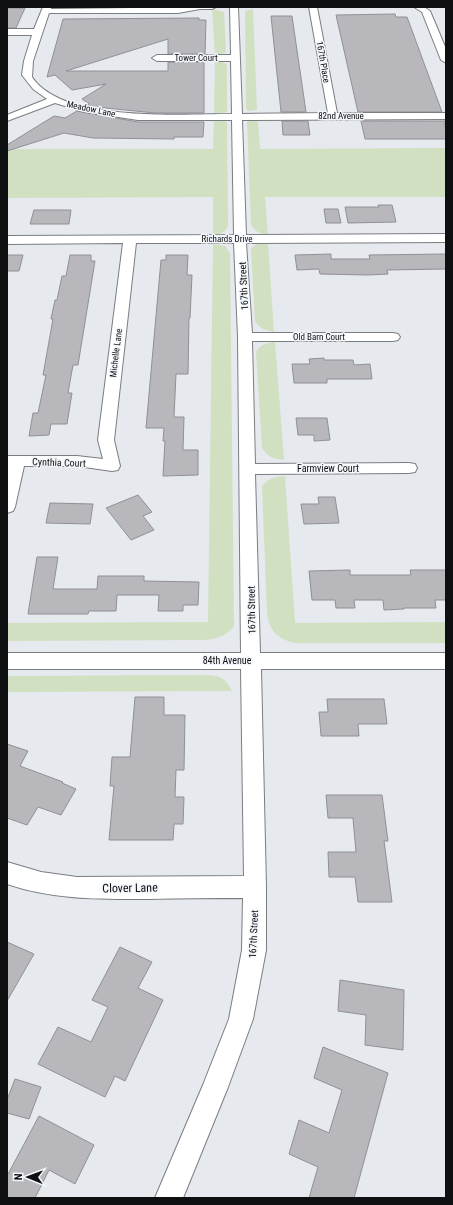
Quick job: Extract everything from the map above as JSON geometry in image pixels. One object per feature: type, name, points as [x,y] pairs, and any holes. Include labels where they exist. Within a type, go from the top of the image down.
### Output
[{"type":"street","points":[[47,9],[178,11],[200,7],[212,7]]},
{"type":"street","name":"167th Street","points":[[169,1198],[215,1087],[241,1019],[254,950],[255,887],[248,468],[234,7]]},
{"type":"street","name":"167th Place","points":[[313,7],[333,116]]},
{"type":"street","points":[[418,7],[426,11],[446,60]]},
{"type":"street","name":"Meadow Lane","points":[[47,9],[28,65],[27,76],[33,84],[54,100],[78,108],[138,117],[237,117]]},
{"type":"street","points":[[7,32],[38,32]]},
{"type":"street","name":"Tower Court","points":[[157,58],[236,58]]},
{"type":"street","points":[[7,118],[54,100]]},
{"type":"street","name":"82nd Avenue","points":[[237,117],[446,116]]},
{"type":"street","name":"Richards Drive","points":[[7,240],[446,238]]},
{"type":"street","name":"Michelle Lane","points":[[112,466],[106,440],[130,240]]},
{"type":"street","name":"Old Barn Court","points":[[245,337],[393,337]]},
{"type":"street","points":[[7,506],[12,461]]},
{"type":"street","name":"Cynthia Court","points":[[12,461],[77,461],[112,466]]},
{"type":"street","name":"Farmview Court","points":[[248,468],[409,468]]},
{"type":"street","name":"84th Avenue","points":[[7,661],[446,661]]},
{"type":"street","name":"Clover Lane","points":[[7,873],[27,881],[57,886],[98,889],[255,887]]},
{"type":"green space","points":[[212,9],[224,12],[226,51],[225,53],[215,55]]},
{"type":"green space","points":[[253,9],[257,110],[248,111],[246,109],[245,11]]},
{"type":"green space","points":[[215,60],[223,62],[227,65],[227,112],[214,114]]},
{"type":"green space","points":[[214,120],[224,120],[227,123],[228,226],[224,232],[220,234],[213,235],[213,197],[7,198],[7,149],[213,149]]},
{"type":"green space","points":[[250,120],[258,120],[260,149],[446,148],[446,197],[265,197],[268,235],[260,233],[251,225],[247,122]]},
{"type":"green space","points":[[260,243],[268,243],[274,332],[263,329],[255,321],[251,249]]},
{"type":"green space","points":[[213,244],[225,246],[230,254],[234,626],[222,636],[206,640],[7,641],[7,623],[208,622]]},
{"type":"green space","points":[[275,342],[284,460],[271,457],[266,454],[262,448],[256,352],[264,344]]},
{"type":"green space","points":[[285,476],[295,623],[446,622],[446,643],[294,643],[283,639],[275,633],[268,619],[267,612],[262,486],[272,478]]},
{"type":"green space","points":[[206,675],[222,678],[232,691],[7,692],[7,676]]},
{"type":"building","points":[[7,8],[25,8],[16,28],[7,28]]},
{"type":"building","points":[[395,14],[396,17],[407,17],[442,112],[358,112],[336,15]]},
{"type":"building","points":[[271,16],[292,16],[306,112],[281,112]]},
{"type":"building","points":[[199,18],[199,20],[206,20],[205,54],[168,54],[168,39],[66,71],[168,71],[168,62],[204,62],[204,113],[155,113],[86,105],[89,104],[82,99],[106,84],[72,90],[55,75],[47,77],[63,19]]},
{"type":"building","points":[[77,111],[138,122],[204,122],[203,137],[174,137],[174,139],[93,138],[64,133],[7,151],[7,145],[54,116],[65,118]]},
{"type":"building","points":[[282,121],[308,121],[310,135],[283,135]]},
{"type":"building","points":[[361,121],[445,121],[446,139],[365,139]]},
{"type":"building","points":[[378,205],[392,205],[396,222],[348,223],[345,207],[379,207]]},
{"type":"building","points":[[324,209],[338,209],[341,223],[326,223]]},
{"type":"building","points":[[34,210],[71,210],[69,224],[30,224]]},
{"type":"building","points":[[331,254],[331,259],[370,259],[369,255],[446,254],[446,269],[387,270],[388,274],[368,275],[320,274],[319,269],[297,270],[295,255]]},
{"type":"building","points":[[7,255],[23,255],[19,271],[7,271]]},
{"type":"building","points":[[70,255],[91,255],[91,261],[95,261],[78,365],[73,365],[68,393],[72,393],[67,424],[51,424],[49,435],[29,436],[33,413],[38,413],[46,375],[43,375],[55,300],[57,300],[62,276],[66,276]]},
{"type":"building","points":[[166,255],[188,255],[187,275],[192,275],[189,318],[188,374],[176,374],[174,417],[184,417],[183,450],[198,450],[198,475],[163,476],[165,441],[163,441],[164,428],[146,428],[161,260],[166,260]]},
{"type":"building","points":[[324,358],[324,360],[353,360],[354,365],[370,364],[372,379],[327,379],[327,383],[294,383],[292,364],[310,364],[309,359]]},
{"type":"building","points":[[296,418],[327,418],[330,440],[314,441],[314,435],[298,435]]},
{"type":"building","points":[[138,495],[152,512],[143,516],[154,530],[131,540],[106,508]]},
{"type":"building","points":[[318,497],[335,497],[339,523],[304,524],[301,504],[319,504]]},
{"type":"building","points":[[50,503],[93,504],[90,524],[46,523]]},
{"type":"building","points":[[37,557],[58,557],[53,589],[97,589],[98,576],[144,576],[144,581],[199,582],[198,605],[183,605],[183,611],[158,611],[159,595],[117,595],[116,611],[89,611],[88,614],[28,614]]},
{"type":"building","points":[[350,570],[350,575],[411,575],[410,570],[446,570],[446,600],[435,600],[436,608],[404,608],[384,610],[383,600],[354,600],[355,608],[336,608],[335,600],[312,600],[309,571]]},
{"type":"building","points":[[135,697],[164,697],[164,715],[185,715],[184,770],[176,770],[175,797],[184,797],[183,824],[174,824],[173,840],[109,840],[114,786],[110,786],[112,757],[130,757]]},
{"type":"building","points":[[327,699],[384,699],[387,724],[358,724],[359,736],[321,736],[319,712],[328,712]]},
{"type":"building","points":[[7,744],[28,751],[20,766],[63,782],[62,783],[76,789],[61,815],[38,807],[27,825],[7,818]]},
{"type":"building","points":[[326,795],[382,795],[388,841],[384,841],[392,902],[358,902],[355,877],[329,877],[328,852],[356,852],[353,818],[328,818]]},
{"type":"building","points":[[7,942],[34,954],[7,1001]]},
{"type":"building","points":[[120,947],[152,962],[138,988],[163,1000],[125,1081],[115,1076],[105,1097],[38,1064],[58,1027],[91,1042],[108,1007],[92,1000]]},
{"type":"building","points":[[340,980],[404,990],[403,1050],[365,1045],[366,1015],[338,1011]]},
{"type":"building","points":[[323,1047],[388,1073],[354,1198],[309,1198],[318,1167],[289,1154],[299,1120],[329,1133],[342,1090],[314,1078]]},
{"type":"building","points":[[15,1079],[41,1087],[29,1119],[7,1113],[7,1100]]},
{"type":"building","points":[[39,1116],[94,1145],[75,1184],[49,1170],[35,1198],[7,1198],[7,1176]]}]
